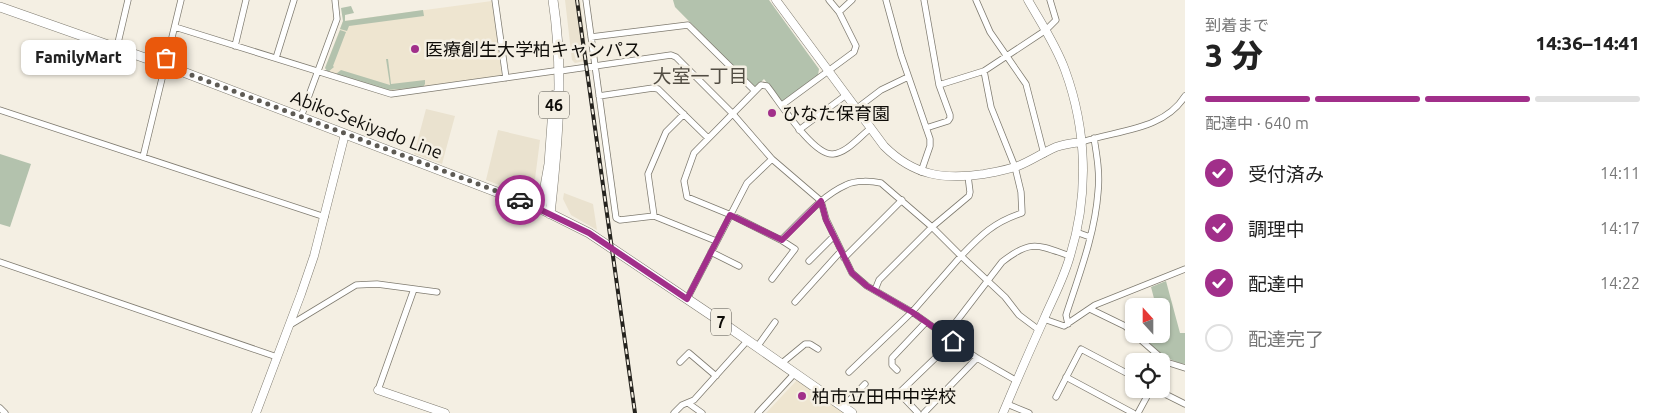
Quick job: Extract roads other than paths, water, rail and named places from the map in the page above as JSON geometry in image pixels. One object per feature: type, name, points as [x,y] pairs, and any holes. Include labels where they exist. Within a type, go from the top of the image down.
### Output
[{"type":"main road","name":"46","points":[[540,209],[551,145],[557,71],[547,0]]},
{"type":"main road","name":"46","points":[[550,214],[560,120],[556,22],[553,0]]},
{"type":"main road","name":"Abiko-Sekiyado Line","points":[[0,7],[117,47],[540,209],[589,233],[782,363],[852,413]]},
{"type":"street","points":[[117,47],[128,0]]},
{"type":"street","points":[[143,158],[181,0]]},
{"type":"street","points":[[235,46],[246,0]]},
{"type":"street","points":[[276,58],[294,0]]},
{"type":"street","points":[[301,117],[337,19],[335,0]]},
{"type":"street","points":[[495,0],[506,78]]},
{"type":"street","points":[[586,0],[616,218],[620,220],[654,216],[716,241]]},
{"type":"street","points":[[776,0],[856,109],[891,153],[910,167],[921,172],[947,177],[968,176],[1015,168],[1058,147],[1140,127],[1160,120],[1178,107],[1185,105]]},
{"type":"street","points":[[782,105],[856,49],[839,12],[829,0]]},
{"type":"street","points":[[839,12],[852,0]]},
{"type":"street","points":[[886,0],[930,146],[921,172]]},
{"type":"street","points":[[924,0],[939,85],[950,118],[948,121],[926,128]]},
{"type":"street","points":[[976,0],[987,27],[1026,84],[1044,154]]},
{"type":"street","points":[[1003,413],[1063,278],[1076,232],[1083,182],[1082,142],[1077,107],[1072,89],[1061,60],[1028,0]]},
{"type":"street","points":[[939,85],[984,71],[1046,30],[1056,20],[1050,0]]},
{"type":"street","points":[[591,37],[688,25],[755,91]]},
{"type":"street","points":[[175,27],[391,94],[671,55],[676,57],[732,114],[772,159],[821,201],[826,220],[852,273],[867,286],[912,312],[977,358],[1017,382]]},
{"type":"street","points":[[849,372],[912,312],[961,256],[992,226],[1008,217],[1022,213],[1015,168],[991,107],[984,71]]},
{"type":"street","points":[[856,109],[881,90],[908,77]]},
{"type":"street","points":[[772,279],[795,249],[782,240],[730,215],[687,198],[684,177],[694,153],[761,85],[768,86],[804,136],[823,151],[833,154],[842,151],[871,128]]},
{"type":"street","points":[[598,96],[656,88],[708,138]]},
{"type":"street","points":[[799,130],[846,95]]},
{"type":"street","points":[[1178,107],[1185,96]]},
{"type":"street","points":[[0,110],[326,216]]},
{"type":"street","points":[[654,216],[648,174],[666,132],[684,114]]},
{"type":"street","points":[[256,413],[302,294],[326,216],[346,134]]},
{"type":"street","points":[[1068,324],[1066,315],[1090,237],[1098,192],[1098,164],[1094,138]]},
{"type":"street","points":[[687,299],[747,183],[772,159]]},
{"type":"street","points":[[875,290],[879,280],[932,227],[969,196],[968,176]]},
{"type":"street","points":[[782,240],[821,201],[846,184],[881,183],[932,227],[1005,298],[1019,315],[1039,330]]},
{"type":"street","points":[[844,258],[902,200]]},
{"type":"street","points":[[1076,232],[1090,237]]},
{"type":"street","points":[[809,261],[834,236]]},
{"type":"street","points":[[946,336],[1002,262],[1014,253],[1037,245],[1070,256]]},
{"type":"street","points":[[795,302],[841,251]]},
{"type":"street","points":[[711,252],[739,266]]},
{"type":"street","points":[[0,262],[278,357]]},
{"type":"street","points":[[1044,319],[1060,326],[1068,324],[1095,306],[1185,269]]},
{"type":"street","points":[[290,324],[356,285],[377,284],[437,292]]},
{"type":"street","points":[[414,289],[378,390],[445,413]]},
{"type":"street","points":[[1090,309],[1126,326],[1156,353]]},
{"type":"street","points":[[757,346],[775,322]]},
{"type":"street","points":[[897,370],[892,365],[892,358],[926,322]]},
{"type":"street","points":[[674,413],[682,405],[694,400],[748,340]]},
{"type":"street","points":[[918,413],[902,395],[901,391],[953,341]]},
{"type":"street","points":[[782,363],[806,344],[810,344],[818,349]]},
{"type":"street","points":[[1056,397],[1081,349],[1125,372]]},
{"type":"street","points":[[680,362],[688,353],[716,376]]},
{"type":"street","points":[[924,413],[977,358]]},
{"type":"street","points":[[1170,363],[1185,368]]},
{"type":"street","points":[[758,413],[795,373]]},
{"type":"street","points":[[1066,378],[1133,413]]},
{"type":"street","points":[[843,407],[865,384]]},
{"type":"street","points":[[1170,396],[1185,404]]},
{"type":"street","points":[[1138,413],[1146,398]]},
{"type":"street","points":[[688,403],[702,413]]},
{"type":"street","points":[[1007,404],[1029,413]]},
{"type":"street","points":[[0,408],[6,413]]},
{"type":"railway","points":[[577,0],[635,413]]},
{"type":"place","name":"医療創生大学柏キャンパス","points":[[415,49]]},
{"type":"place","name":"FamilyMart","points":[[166,58]]},
{"type":"place","name":"ひなた保育園","points":[[772,113]]},
{"type":"place","name":"柏市立田中中学校","points":[[802,396]]},
{"type":"district","name":"大室一丁目","points":[[700,76]]}]
